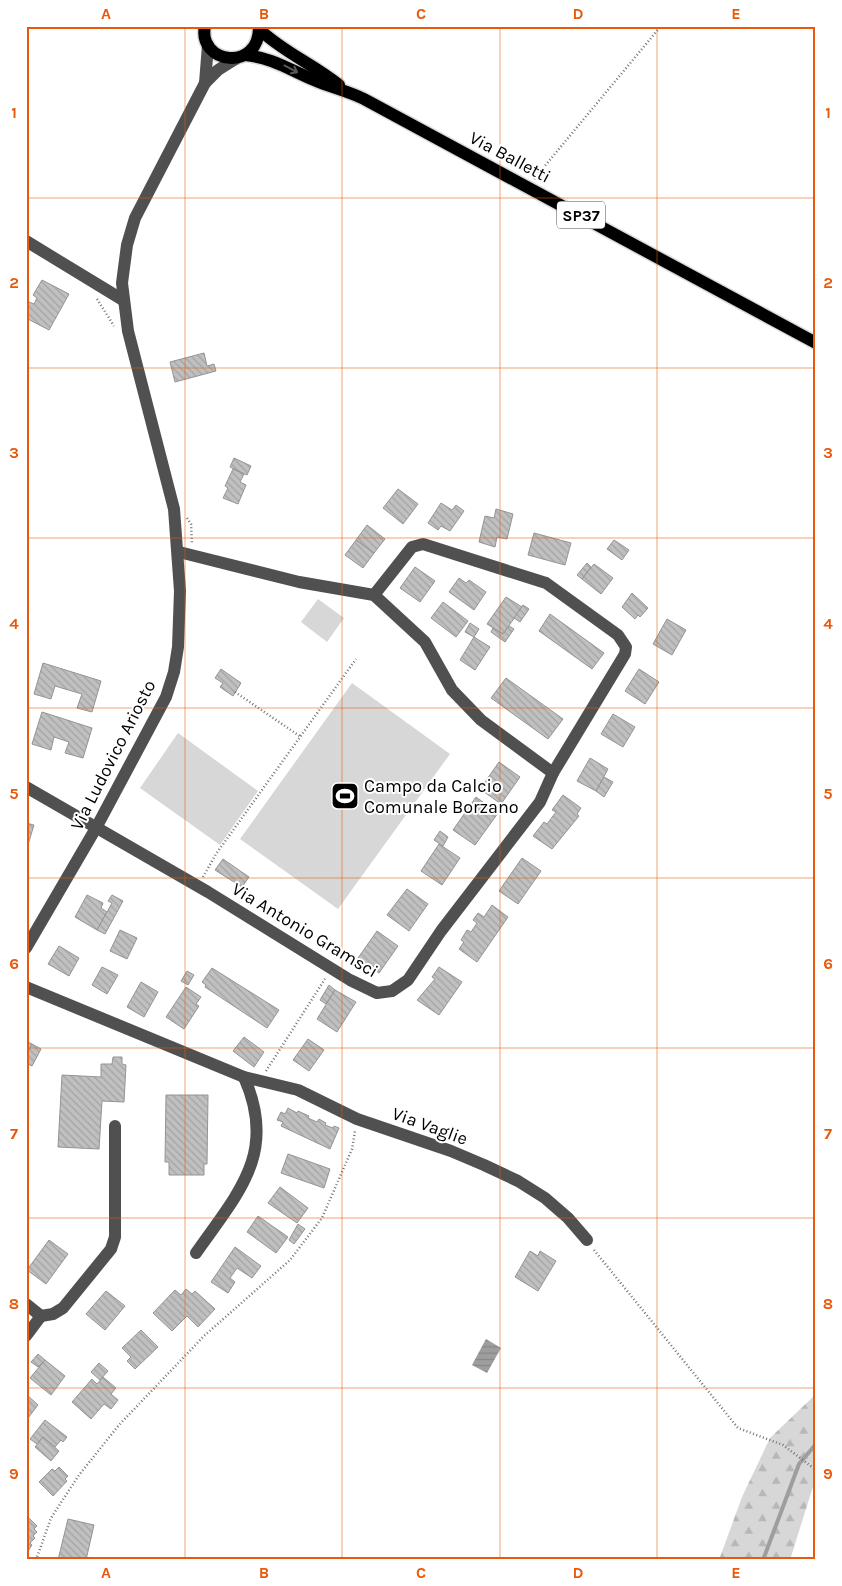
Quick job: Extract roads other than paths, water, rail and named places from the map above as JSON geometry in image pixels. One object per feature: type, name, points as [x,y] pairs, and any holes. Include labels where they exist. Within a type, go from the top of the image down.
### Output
[{"type":"main road","points":[[202,28],[208,45]]},
{"type":"main road","points":[[241,57],[257,44],[259,28]]},
{"type":"main road","name":"Via Balletti","points":[[259,28],[272,42],[322,71],[345,90]]},
{"type":"main road","name":"Via Balletti","points":[[208,45],[219,56],[276,61],[315,81],[345,90],[528,186],[816,343]]},
{"type":"street","name":"Via Ludovico Ariosto","points":[[204,83],[208,45]]},
{"type":"street","name":"Via Ludovico Ariosto","points":[[26,948],[96,828],[166,697],[174,672],[178,647],[180,600],[179,552],[174,510],[128,332],[123,300],[124,269],[136,218],[204,83],[218,70],[241,57]]},
{"type":"street","points":[[26,241],[123,300]]},
{"type":"street","name":"Via Antonio Gramsci","points":[[26,787],[377,993],[392,991],[401,987],[540,802],[553,773],[625,654],[626,647],[618,636],[546,583],[424,544],[412,547],[374,595]]},
{"type":"street","points":[[179,552],[299,582],[374,595],[425,642],[452,690],[481,720],[553,773]]},
{"type":"street","name":"Via Vaglie","points":[[26,987],[244,1076],[298,1090],[357,1119],[451,1152],[518,1181],[545,1198],[568,1218],[587,1240]]},
{"type":"street","points":[[196,1253],[243,1184],[256,1152],[258,1123],[244,1076]]},
{"type":"street","points":[[26,1336],[41,1316],[53,1314],[63,1308],[111,1248],[115,1237],[115,1126]]},
{"type":"street","points":[[26,1304],[41,1316]]},
{"type":"waterway","points":[[763,1560],[799,1464],[816,1444]]},
{"type":"place","name":"Campo da Calcio Comunale Borzano","points":[[345,796]]}]
